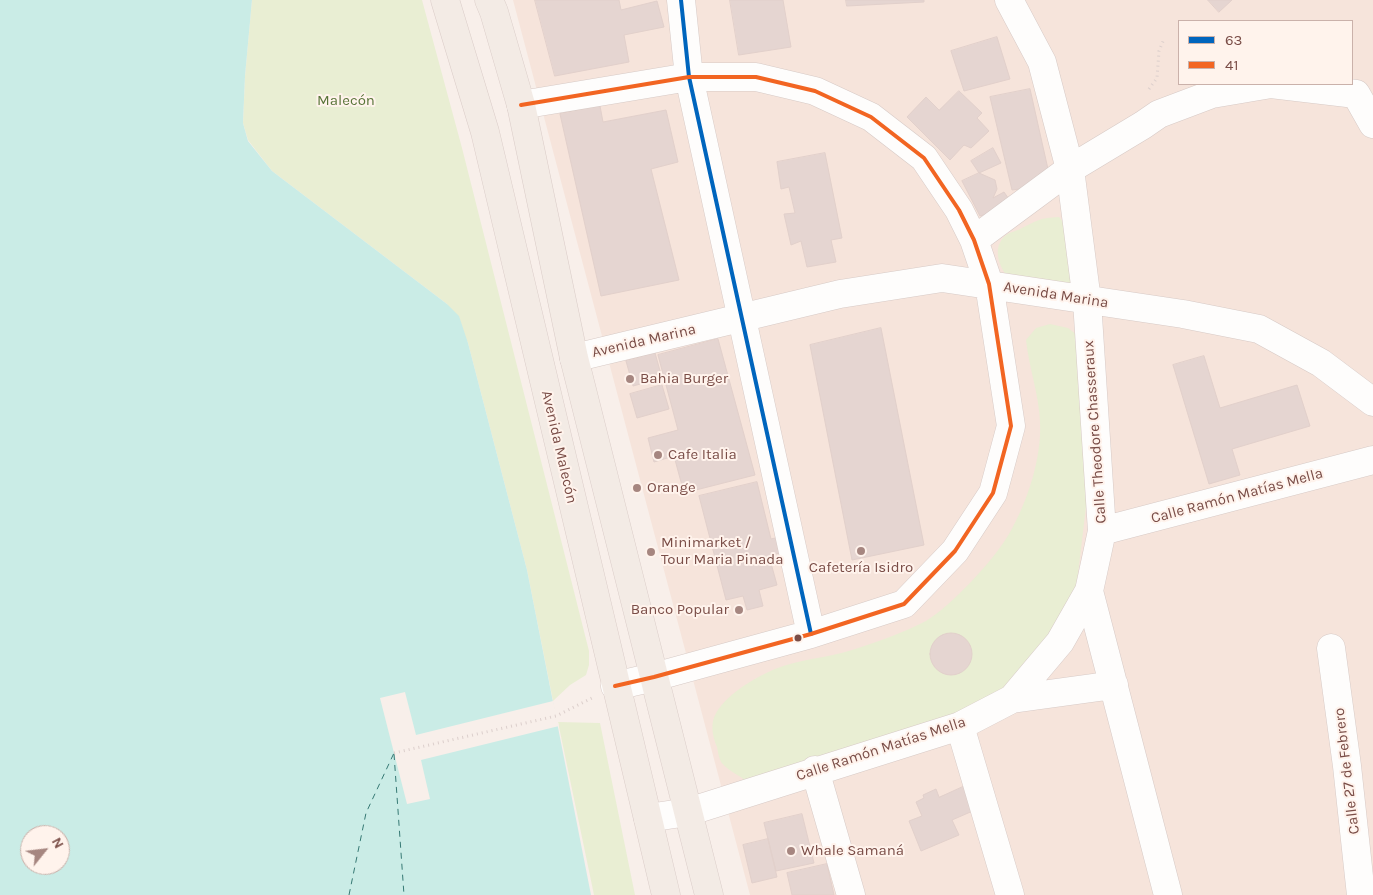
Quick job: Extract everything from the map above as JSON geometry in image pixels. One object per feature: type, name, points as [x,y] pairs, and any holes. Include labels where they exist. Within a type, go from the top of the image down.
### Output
[{"type":"main road","name":"Avenida Malecón","points":[[445,0],[485,132],[666,895]]},
{"type":"main road","points":[[489,0],[521,105],[574,358],[709,895]]},
{"type":"street","points":[[681,0],[690,77],[811,634]]},
{"type":"street","name":"Calle Theodore Chasseraux","points":[[1009,0],[1042,62],[1070,169],[1087,301],[1102,531],[1089,591],[1168,895]]},
{"type":"street","points":[[521,105],[690,77],[756,77],[816,91],[871,117],[924,158],[959,210],[974,240],[989,284],[1011,426],[993,493],[955,551],[904,604],[811,634],[615,686]]},
{"type":"street","points":[[974,240],[1070,169],[1159,114],[1212,94],[1265,85]]},
{"type":"street","points":[[1283,85],[1365,92],[1373,124]]},
{"type":"street","name":"Avenida Marina","points":[[574,358],[840,294],[942,278],[1183,314],[1259,329],[1321,363],[1373,402]]},
{"type":"street","name":"Calle Ramón Matías Mella","points":[[1102,531],[1373,460]]},
{"type":"street","name":"Calle Ramón Matías Mella","points":[[648,818],[688,812],[815,770],[960,726],[1012,699],[1060,642],[1089,591]]},
{"type":"street","name":"Calle 27 de Febrero","points":[[1331,648],[1347,766],[1361,895]]},
{"type":"street","points":[[1012,699],[1114,684]]},
{"type":"street","points":[[960,726],[1010,895]]},
{"type":"street","points":[[815,770],[851,895]]},
{"type":"path","points":[[1143,125],[1144,98],[1157,78],[1159,51],[1164,39]]},
{"type":"path","points":[[394,753],[556,716],[615,686]]},
{"type":"shaded area","points":[[513,0],[1373,0],[1373,895],[750,895]]},
{"type":"green space","name":"Malecón","points":[[252,0],[422,0],[462,148],[589,651],[589,665],[586,675],[570,685],[553,701],[527,570],[468,343],[447,304],[272,171],[248,140],[243,123]]},
{"type":"green space","points":[[1059,217],[1071,232],[1075,289],[1006,275],[998,255],[1001,240],[1009,233],[1039,220]]},
{"type":"green space","points":[[1050,324],[1068,328],[1081,338],[1090,473],[1073,616],[992,710],[745,780],[723,765],[714,738],[713,721],[722,705],[738,690],[775,669],[852,650],[890,637],[926,621],[959,594],[983,569],[1002,545],[1022,508],[1032,480],[1039,450],[1039,412],[1026,340],[1036,328]]},
{"type":"green space","points":[[558,722],[600,723],[635,895],[594,895]]},
{"type":"water","points":[[0,0],[252,0],[243,123],[248,141],[272,171],[447,304],[459,316],[468,343],[527,570],[591,895],[0,895]]},
{"type":"pier","points":[[405,692],[416,735],[553,701],[559,726],[421,760],[430,799],[407,804],[380,698]]},
{"type":"building","points":[[535,0],[619,0],[621,10],[657,1],[664,27],[624,35],[629,62],[555,76]]},
{"type":"building","points":[[730,0],[783,0],[791,47],[739,55]]},
{"type":"building","points":[[846,0],[924,0],[924,2],[847,6]]},
{"type":"building","points":[[1208,0],[1232,0],[1219,12]]},
{"type":"building","points":[[997,37],[1010,79],[964,91],[951,51]]},
{"type":"building","points":[[1030,89],[1050,178],[1035,187],[1012,190],[990,97]]},
{"type":"building","points":[[959,91],[982,113],[977,118],[989,131],[971,148],[964,145],[950,160],[907,117],[926,97],[939,110]]},
{"type":"building","points":[[600,106],[603,122],[666,110],[678,162],[651,169],[679,280],[601,296],[560,114]]},
{"type":"building","points":[[993,148],[1001,163],[979,173],[971,161]]},
{"type":"building","points":[[825,153],[842,238],[831,240],[836,262],[807,267],[801,241],[791,245],[784,214],[795,213],[789,187],[781,189],[777,162]]},
{"type":"building","points":[[979,173],[995,180],[997,189],[993,198],[1004,192],[1013,205],[980,216],[962,181]]},
{"type":"building","points":[[881,328],[924,545],[852,560],[810,345]]},
{"type":"building","points":[[718,339],[755,475],[684,493],[674,456],[654,462],[648,438],[678,430],[658,355]]},
{"type":"building","points":[[655,353],[662,378],[633,386],[626,361]]},
{"type":"building","points":[[1204,356],[1220,408],[1297,385],[1310,426],[1232,449],[1240,475],[1209,484],[1173,365]]},
{"type":"building","points":[[662,385],[669,409],[637,418],[630,394]]},
{"type":"building","points":[[757,482],[771,539],[779,537],[783,552],[769,556],[777,585],[759,590],[763,606],[747,610],[743,596],[726,600],[699,496]]},
{"type":"building","points":[[955,633],[963,636],[969,642],[972,654],[969,666],[963,672],[947,675],[939,672],[933,666],[930,650],[933,642],[939,636]]},
{"type":"building","points":[[965,786],[975,810],[952,820],[959,835],[921,851],[909,821],[922,816],[916,802],[924,798],[923,795],[936,789],[939,797]]},
{"type":"building","name":"Whale Samaná","points":[[802,814],[814,863],[776,871],[764,823]]},
{"type":"building","points":[[768,839],[777,877],[752,883],[743,845]]},
{"type":"building","points":[[827,864],[834,895],[792,895],[787,873]]},
{"type":"ferry route","points":[[349,895],[366,813],[394,753]]},
{"type":"ferry route","points":[[394,754],[404,895]]},
{"type":"transit line","name":"63","points":[[681,0],[689,77],[811,634]]},
{"type":"transit line","name":"41","points":[[521,105],[689,77],[756,77],[815,91],[871,117],[924,158],[959,210],[974,240],[989,284],[1011,426],[993,493],[955,551],[904,604],[811,634],[615,686]]},
{"type":"place","name":"Bahia Burger","points":[[630,379]]},
{"type":"place","name":"Cafe Italia","points":[[658,455]]},
{"type":"place","name":"Orange","points":[[637,488]]},
{"type":"place","name":"Cafetería Isidro","points":[[861,551]]},
{"type":"place","name":"Minimarket / Tour Maria Pinada","points":[[651,552]]},
{"type":"place","name":"Banco Popular","points":[[739,610]]},
{"type":"place","name":"Whale Samaná","points":[[791,851]]}]
